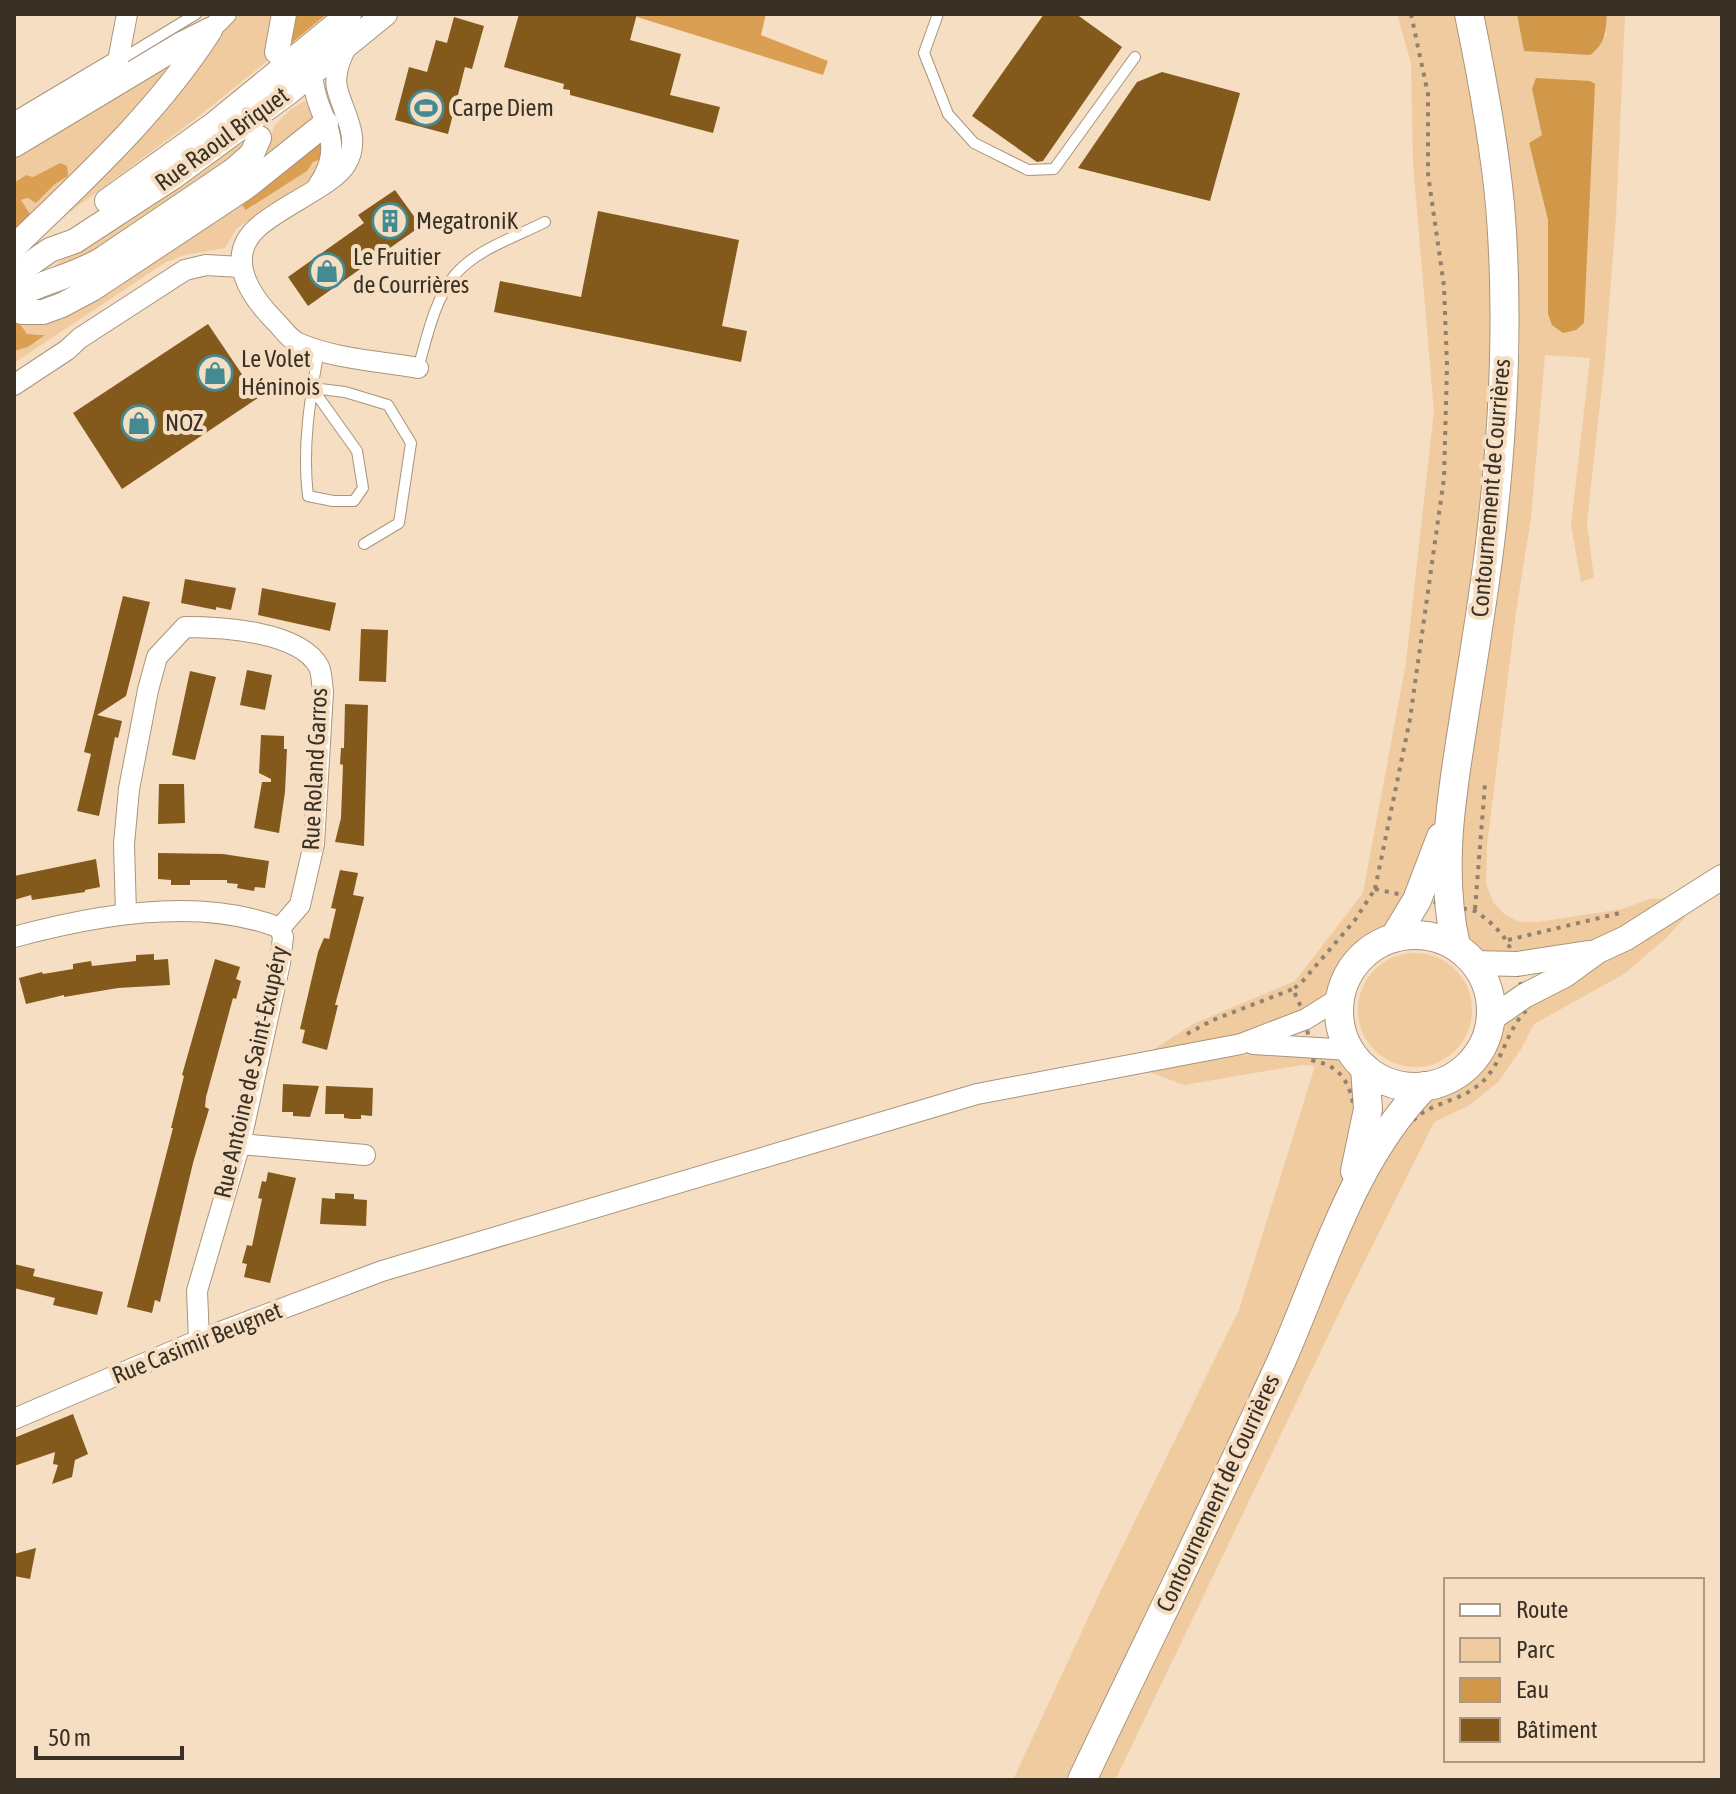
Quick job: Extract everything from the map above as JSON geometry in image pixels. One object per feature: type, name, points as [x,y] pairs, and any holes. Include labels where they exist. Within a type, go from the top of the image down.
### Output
[{"type":"main road","name":"Contournement de Courrières","points":[[1465,954],[1448,905],[1448,818],[1492,528],[1501,429],[1504,336],[1500,206],[1484,84],[1469,14]]},
{"type":"main road","name":"Contournement de Courrières","points":[[1394,938],[1417,900],[1448,818]]},
{"type":"main road","points":[[1426,935],[1465,954],[1488,989],[1491,1019],[1484,1043],[1470,1064],[1441,1082],[1425,1086],[1393,1083],[1358,1059],[1341,1024],[1341,997],[1353,966],[1379,944],[1394,938],[1426,935]]},
{"type":"main road","name":"Contournement de Courrières","points":[[1348,1203],[1368,1109],[1358,1059]]},
{"type":"main road","name":"Contournement de Courrières","points":[[1082,1780],[1280,1363],[1348,1203],[1396,1119],[1425,1086]]},
{"type":"street","points":[[14,123],[118,61],[127,14]]},
{"type":"street","points":[[284,14],[296,61],[313,91],[336,117]]},
{"type":"street","name":"Rue Raoul Briquet","points":[[14,275],[50,250],[75,241],[173,177],[349,14]]},
{"type":"street","name":"Rue Raoul Briquet","points":[[296,61],[334,54],[385,14]]},
{"type":"street","points":[[14,145],[180,45],[211,19]]},
{"type":"street","points":[[14,247],[110,152],[191,59],[211,19]]},
{"type":"street","points":[[346,47],[337,69],[332,156],[318,186],[255,230],[244,247],[241,267],[246,284],[265,311],[294,341],[319,350],[418,368]]},
{"type":"street","points":[[296,61],[337,87]]},
{"type":"street","points":[[259,138],[252,154],[234,170],[104,258],[71,275],[37,286],[18,304],[43,312],[92,289],[258,178],[336,117]]},
{"type":"street","points":[[14,385],[185,270],[206,265],[241,267]]},
{"type":"street","name":"Rue Roland Garros","points":[[126,914],[124,844],[129,789],[157,657],[185,627],[216,627],[286,641],[305,650],[320,668],[323,692],[314,844],[300,905],[280,928]]},
{"type":"street","points":[[1491,1019],[1722,877]]},
{"type":"street","name":"Rue Antoine de Saint-Exupéry","points":[[14,937],[59,925],[126,914],[207,912],[256,918],[280,928],[283,937],[280,963],[240,1144],[197,1291],[199,1340]]},
{"type":"street","points":[[1465,954],[1517,964],[1598,951]]},
{"type":"street","points":[[1241,1044],[1306,1019],[1341,997]]},
{"type":"street","points":[[1241,1044],[1311,1046],[1358,1059]]},
{"type":"street","name":"Rue Casimir Beugnet","points":[[14,1419],[199,1340],[382,1271],[977,1094],[1241,1044]]},
{"type":"street","points":[[240,1144],[365,1155]]},
{"type":"lane","points":[[938,14],[924,53],[948,114],[974,143],[1028,170],[1054,169],[1135,57]]},
{"type":"lane","points":[[118,61],[211,19]]},
{"type":"lane","points":[[418,368],[438,305],[455,275],[480,254],[545,222]]},
{"type":"lane","points":[[312,388],[357,451],[363,488],[354,501],[308,496],[304,468],[312,388],[319,350]]},
{"type":"lane","points":[[312,388],[345,392],[388,405],[411,443],[399,523],[364,544]]},
{"type":"path","points":[[1164,1058],[1169,1047],[1184,1035],[1301,983],[1355,920],[1375,889],[1410,719],[1444,478],[1447,366],[1444,286],[1428,174],[1428,94],[1411,14]]},
{"type":"path","points":[[1475,911],[1485,784]]},
{"type":"path","points":[[1293,989],[1306,1019],[1311,1060],[1328,1063],[1336,1069],[1344,1078],[1353,1103],[1368,1109],[1410,1124],[1418,1113],[1454,1100],[1477,1087],[1495,1068],[1516,1020],[1528,1009],[1508,940],[1475,911],[1375,889]]},
{"type":"path","points":[[1508,940],[1585,922]]},
{"type":"green space","points":[[240,14],[277,14],[266,62],[51,226]]},
{"type":"green space","points":[[1397,14],[1456,14],[1481,169],[1490,273],[1492,377],[1485,479],[1435,825],[1427,854],[1387,928],[1366,937],[1348,951],[1318,1002],[1303,1012],[1261,1029],[1148,1053],[1193,1024],[1295,981],[1363,893],[1406,663],[1434,412],[1413,163],[1411,63]]},
{"type":"green space","points":[[1484,14],[1517,14],[1524,51],[1606,36],[1607,14],[1625,14],[1616,217],[1587,523],[1594,577],[1581,582],[1571,525],[1590,358],[1545,355],[1531,518],[1487,845],[1486,884],[1493,902],[1505,915],[1520,922],[1622,909],[1650,899],[1671,898],[1601,939],[1556,953],[1482,951],[1462,930],[1455,898],[1468,769],[1509,507],[1520,347],[1515,206]],"holes":[[[1542,135],[1563,333],[1548,314],[1548,220],[1529,143]]]},
{"type":"green space","points":[[186,49],[157,87],[33,219],[21,201],[28,198],[36,203],[68,176],[60,163],[33,177],[26,175],[14,183],[14,153]]},
{"type":"green space","points":[[305,101],[318,123],[252,171],[268,151],[274,126],[290,110]]},
{"type":"green space","points":[[240,144],[247,146],[92,255],[37,277]]},
{"type":"green space","points":[[324,158],[316,174],[309,180],[236,229],[225,248],[185,255],[166,262],[14,363],[14,351],[28,347],[44,334],[27,334],[18,321],[238,200],[247,210],[307,171],[313,162]]},
{"type":"green space","points":[[1687,915],[1666,938],[1624,974],[1534,1024],[1498,1082],[1468,1106],[1434,1122],[1115,1780],[1094,1780],[1379,1164],[1405,1122],[1421,1102],[1460,1085],[1481,1070],[1516,1011]]},
{"type":"green space","points":[[1415,953],[1437,958],[1455,970],[1467,988],[1472,1010],[1467,1032],[1455,1050],[1437,1062],[1415,1067],[1393,1062],[1375,1050],[1363,1032],[1358,1010],[1363,988],[1375,970],[1393,958]]},
{"type":"green space","points":[[1277,1052],[1328,1054],[1348,1068],[1360,1090],[1350,1154],[1336,1205],[1271,1353],[1065,1780],[1013,1780],[1102,1588],[1239,1310],[1315,1066],[1302,1065],[1184,1085],[1147,1071],[1217,1058]]},
{"type":"shaded area","points":[[295,14],[327,14],[287,47]]},
{"type":"shaded area","points":[[637,14],[766,14],[761,35],[828,61],[823,75],[637,17]]},
{"type":"shaded area","points":[[324,138],[324,158],[313,162],[307,171],[246,210],[238,200]]},
{"type":"shaded area","points":[[60,163],[67,166],[68,176],[36,203],[28,198],[21,200],[33,219],[14,232],[14,183],[26,175],[33,177]]},
{"type":"shaded area","points":[[18,321],[27,334],[45,335],[28,347],[14,351],[14,322]]},
{"type":"water","points":[[1517,14],[1607,14],[1604,37],[1590,55],[1524,51]]},
{"type":"water","points":[[1536,78],[1590,81],[1595,84],[1584,323],[1576,330],[1563,333],[1552,325],[1548,314],[1548,220],[1529,143],[1542,135],[1532,89]]},
{"type":"building","points":[[519,14],[637,14],[630,40],[681,54],[670,95],[720,107],[713,133],[570,95],[570,90],[563,89],[564,84],[504,67]]},
{"type":"building","points":[[1044,14],[1076,14],[1122,47],[1043,161],[1037,162],[972,116]]},
{"type":"building","points":[[454,17],[484,26],[472,69],[465,67],[448,134],[395,120],[409,67],[427,72],[436,40],[447,43]]},
{"type":"building","points":[[1162,72],[1240,93],[1210,201],[1078,168],[1137,82]]},
{"type":"building","points":[[395,190],[421,226],[308,306],[288,277],[364,223],[358,215]]},
{"type":"building","points":[[598,211],[739,240],[722,326],[747,331],[741,362],[494,312],[500,281],[581,297]]},
{"type":"building","name":"NOZ","points":[[208,324],[258,398],[122,489],[73,413]]},
{"type":"building","points":[[185,579],[236,588],[231,610],[181,603]]},
{"type":"building","points":[[262,588],[336,603],[330,631],[258,615]]},
{"type":"building","points":[[123,596],[150,602],[126,696],[97,715],[122,721],[118,738],[115,737],[99,816],[77,811],[91,754],[84,752]]},
{"type":"building","points":[[361,629],[388,630],[386,682],[359,681]]},
{"type":"building","points":[[247,670],[272,675],[265,710],[240,705]]},
{"type":"building","points":[[190,671],[216,677],[195,760],[172,755]]},
{"type":"building","points":[[345,704],[368,705],[364,846],[335,842],[341,818],[343,765],[340,764],[341,748],[344,748]]},
{"type":"building","points":[[261,735],[284,736],[284,749],[287,749],[279,833],[254,828],[262,782],[271,782],[259,773]]},
{"type":"building","points":[[159,784],[184,784],[185,823],[158,824]]},
{"type":"building","points":[[158,853],[223,854],[269,861],[265,888],[255,887],[254,891],[237,888],[238,884],[227,883],[227,880],[190,880],[190,885],[171,885],[171,880],[158,879]]},
{"type":"building","points":[[96,859],[100,887],[85,892],[32,900],[31,895],[14,900],[14,876]]},
{"type":"building","points":[[340,870],[358,873],[353,895],[364,897],[335,1005],[338,1005],[327,1050],[302,1043],[305,1030],[300,1029],[318,952],[324,938],[329,939],[336,909],[331,908]]},
{"type":"building","points":[[154,954],[154,960],[168,959],[170,985],[64,995],[26,1004],[19,978],[73,969],[73,964],[91,961],[92,966],[136,961],[136,955]]},
{"type":"building","points":[[215,959],[240,967],[236,979],[241,981],[236,999],[233,998],[206,1097],[205,1107],[209,1109],[160,1302],[155,1300],[152,1313],[127,1307],[173,1128],[182,1075]]},
{"type":"building","points":[[283,1084],[319,1086],[310,1117],[282,1112]]},
{"type":"building","points":[[326,1086],[373,1088],[372,1116],[361,1115],[361,1119],[352,1119],[344,1118],[344,1114],[325,1114]]},
{"type":"building","points":[[268,1172],[296,1178],[270,1283],[244,1277],[247,1264],[242,1263],[247,1245],[252,1246],[262,1199],[258,1198]]},
{"type":"building","points":[[335,1193],[354,1194],[354,1199],[367,1200],[366,1226],[320,1224],[322,1198],[335,1199]]},
{"type":"building","points":[[14,1264],[35,1269],[33,1276],[103,1292],[97,1315],[53,1305],[55,1298],[14,1288]]},
{"type":"building","points":[[73,1414],[88,1454],[75,1460],[72,1477],[52,1484],[58,1465],[53,1464],[55,1452],[14,1466],[14,1438]]},
{"type":"building","points":[[36,1548],[30,1579],[14,1576],[14,1554]]},
{"type":"place","name":"Carpe Diem","points":[[426,108]]},
{"type":"place","name":"MegatroniK","points":[[390,221]]},
{"type":"place","name":"Le Fruitier de Courrières","points":[[327,271]]},
{"type":"place","name":"Le Volet Héninois","points":[[215,373]]},
{"type":"place","name":"NOZ","points":[[139,423]]}]
